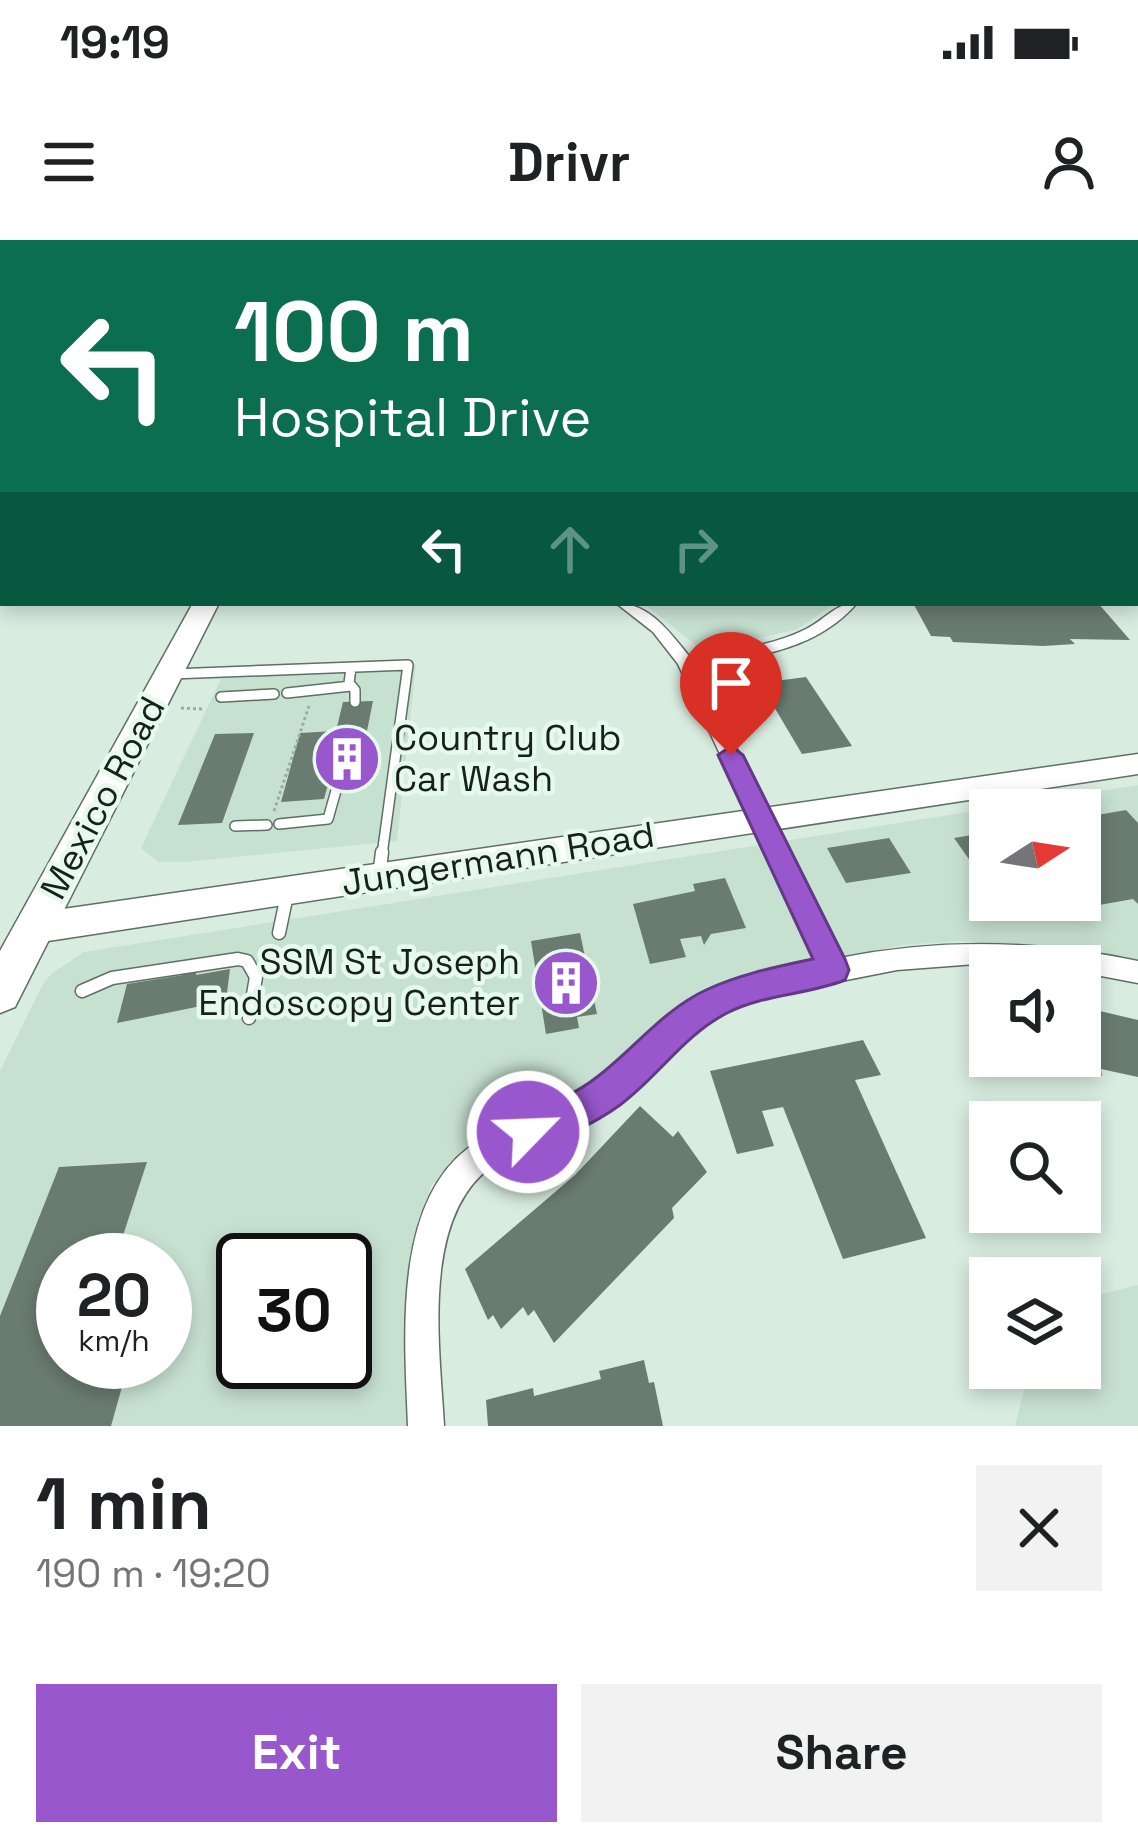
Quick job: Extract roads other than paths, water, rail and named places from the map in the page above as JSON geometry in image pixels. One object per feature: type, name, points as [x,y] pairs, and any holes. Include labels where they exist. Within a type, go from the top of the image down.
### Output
[{"type":"main road","name":"Mexico Road","points":[[0,993],[17,931],[175,692],[205,606]]},
{"type":"street","points":[[628,606],[659,629],[686,663],[833,970]]},
{"type":"street","points":[[686,663],[798,639],[825,626],[846,606]]},
{"type":"street","name":"Jungermann Road","points":[[17,931],[1138,764]]},
{"type":"street","points":[[426,1426],[422,1305],[431,1236],[454,1184],[475,1159],[567,1117],[610,1090],[677,1028],[714,1002],[757,986],[833,970],[961,950],[1054,955],[1138,972]]},
{"type":"lane","points":[[175,692],[408,665],[379,877]]},
{"type":"lane","points":[[351,668],[355,702]]},
{"type":"lane","points":[[287,693],[351,686]]},
{"type":"lane","points":[[221,697],[274,694]]},
{"type":"lane","points":[[235,826],[328,819],[337,787]]},
{"type":"lane","points":[[279,933],[288,890]]},
{"type":"lane","points":[[82,991],[112,978],[238,959],[247,962],[256,977],[249,1018]]},
{"type":"place","name":"Country Club Car Wash","points":[[347,759]]},
{"type":"place","name":"SSM St Joseph Endoscopy Center","points":[[566,983]]}]
